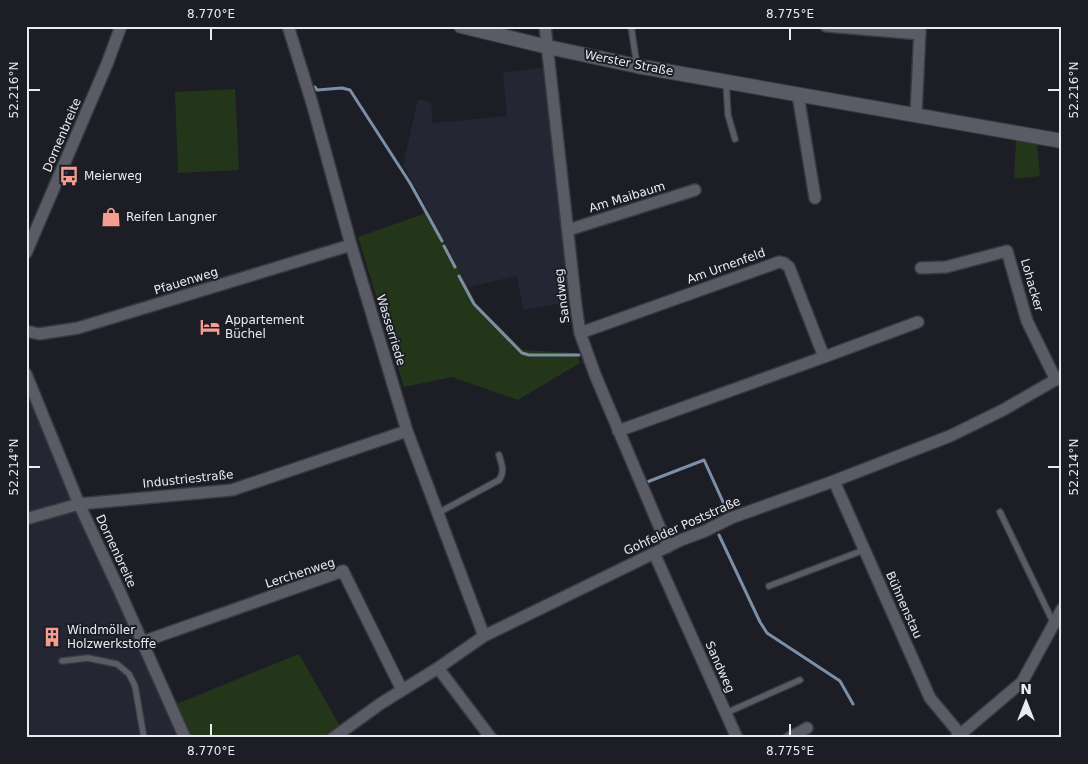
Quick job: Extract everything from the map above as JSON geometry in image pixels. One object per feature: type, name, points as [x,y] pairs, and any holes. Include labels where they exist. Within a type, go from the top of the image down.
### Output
[{"type":"main road","name":"Werster Straße","points":[[462,26],[637,66],[1062,140]]},
{"type":"street","name":"Dornenbreite","points":[[26,253],[107,64],[121,26]]},
{"type":"street","name":"Wasserriede","points":[[288,26],[407,431],[484,636]]},
{"type":"street","name":"Sandweg","points":[[546,26],[580,333],[618,431],[668,547]]},
{"type":"street","points":[[826,26],[920,30],[916,114]]},
{"type":"street","points":[[798,95],[815,198]]},
{"type":"street","name":"Am Maibaum","points":[[568,230],[695,190]]},
{"type":"street","name":"Pfauenweg","points":[[26,331],[38,334],[78,328],[352,245]]},
{"type":"street","name":"Lohacker","points":[[921,268],[946,267],[1007,251],[1027,320],[1059,378]]},
{"type":"street","name":"Am Urnenfeld","points":[[580,333],[779,262],[789,266],[824,357]]},
{"type":"street","points":[[618,431],[918,322]]},
{"type":"street","name":"Dornenbreite","points":[[26,374],[79,504],[185,738]]},
{"type":"street","name":"Gohfelder Poststraße","points":[[332,738],[484,636],[654,553],[731,518],[950,436],[1003,410],[1059,378]]},
{"type":"street","name":"Industriestraße","points":[[26,519],[79,504],[232,490],[407,431]]},
{"type":"street","name":"Bühnenstau","points":[[834,481],[930,698],[958,736]]},
{"type":"street","name":"Sandweg","points":[[654,553],[736,738]]},
{"type":"street","name":"Lerchenweg","points":[[142,642],[343,572],[402,690]]},
{"type":"street","points":[[958,736],[1022,682],[1062,609]]},
{"type":"street","points":[[438,668],[491,738]]},
{"type":"street","points":[[789,738],[807,728]]},
{"type":"lane","points":[[631,26],[637,66]]},
{"type":"lane","points":[[726,82],[728,115],[735,139]]},
{"type":"lane","points":[[438,513],[499,480],[503,469],[499,455]]},
{"type":"lane","points":[[1000,512],[1054,624]]},
{"type":"lane","points":[[769,586],[864,550]]},
{"type":"lane","points":[[62,661],[88,658],[117,664],[129,674],[135,686],[144,738]]},
{"type":"lane","points":[[726,713],[800,680]]},
{"type":"shaded area","points":[[548,67],[574,301],[523,310],[517,276],[468,287],[403,165],[418,99],[431,102],[433,123],[507,116],[503,73]]},
{"type":"shaded area","points":[[26,384],[188,738],[26,738]]},
{"type":"green space","points":[[235,89],[239,170],[178,173],[175,92]]},
{"type":"green space","points":[[1016,140],[1037,143],[1040,176],[1014,179]]},
{"type":"green space","points":[[429,212],[476,303],[523,350],[577,353],[580,363],[518,400],[452,377],[404,387],[358,237]]},
{"type":"green space","points":[[299,654],[341,728],[328,738],[188,738],[174,705]]},
{"type":"waterway","points":[[315,87],[317,90],[342,88],[350,90],[410,183],[442,241]]},
{"type":"waterway","points":[[444,246],[455,267]]},
{"type":"waterway","points":[[459,276],[474,304],[522,353],[529,355],[579,355]]},
{"type":"waterway","points":[[647,482],[704,460],[729,515]]},
{"type":"waterway","points":[[719,535],[767,633],[840,681],[853,704]]},
{"type":"place","name":"Meierweg","points":[[69,176]]},
{"type":"place","name":"Reifen Langner","points":[[111,217]]},
{"type":"place","name":"Appartement Büchel","points":[[210,327]]},
{"type":"place","name":"Windmöller Holzwerkstoffe","points":[[52,637]]}]
